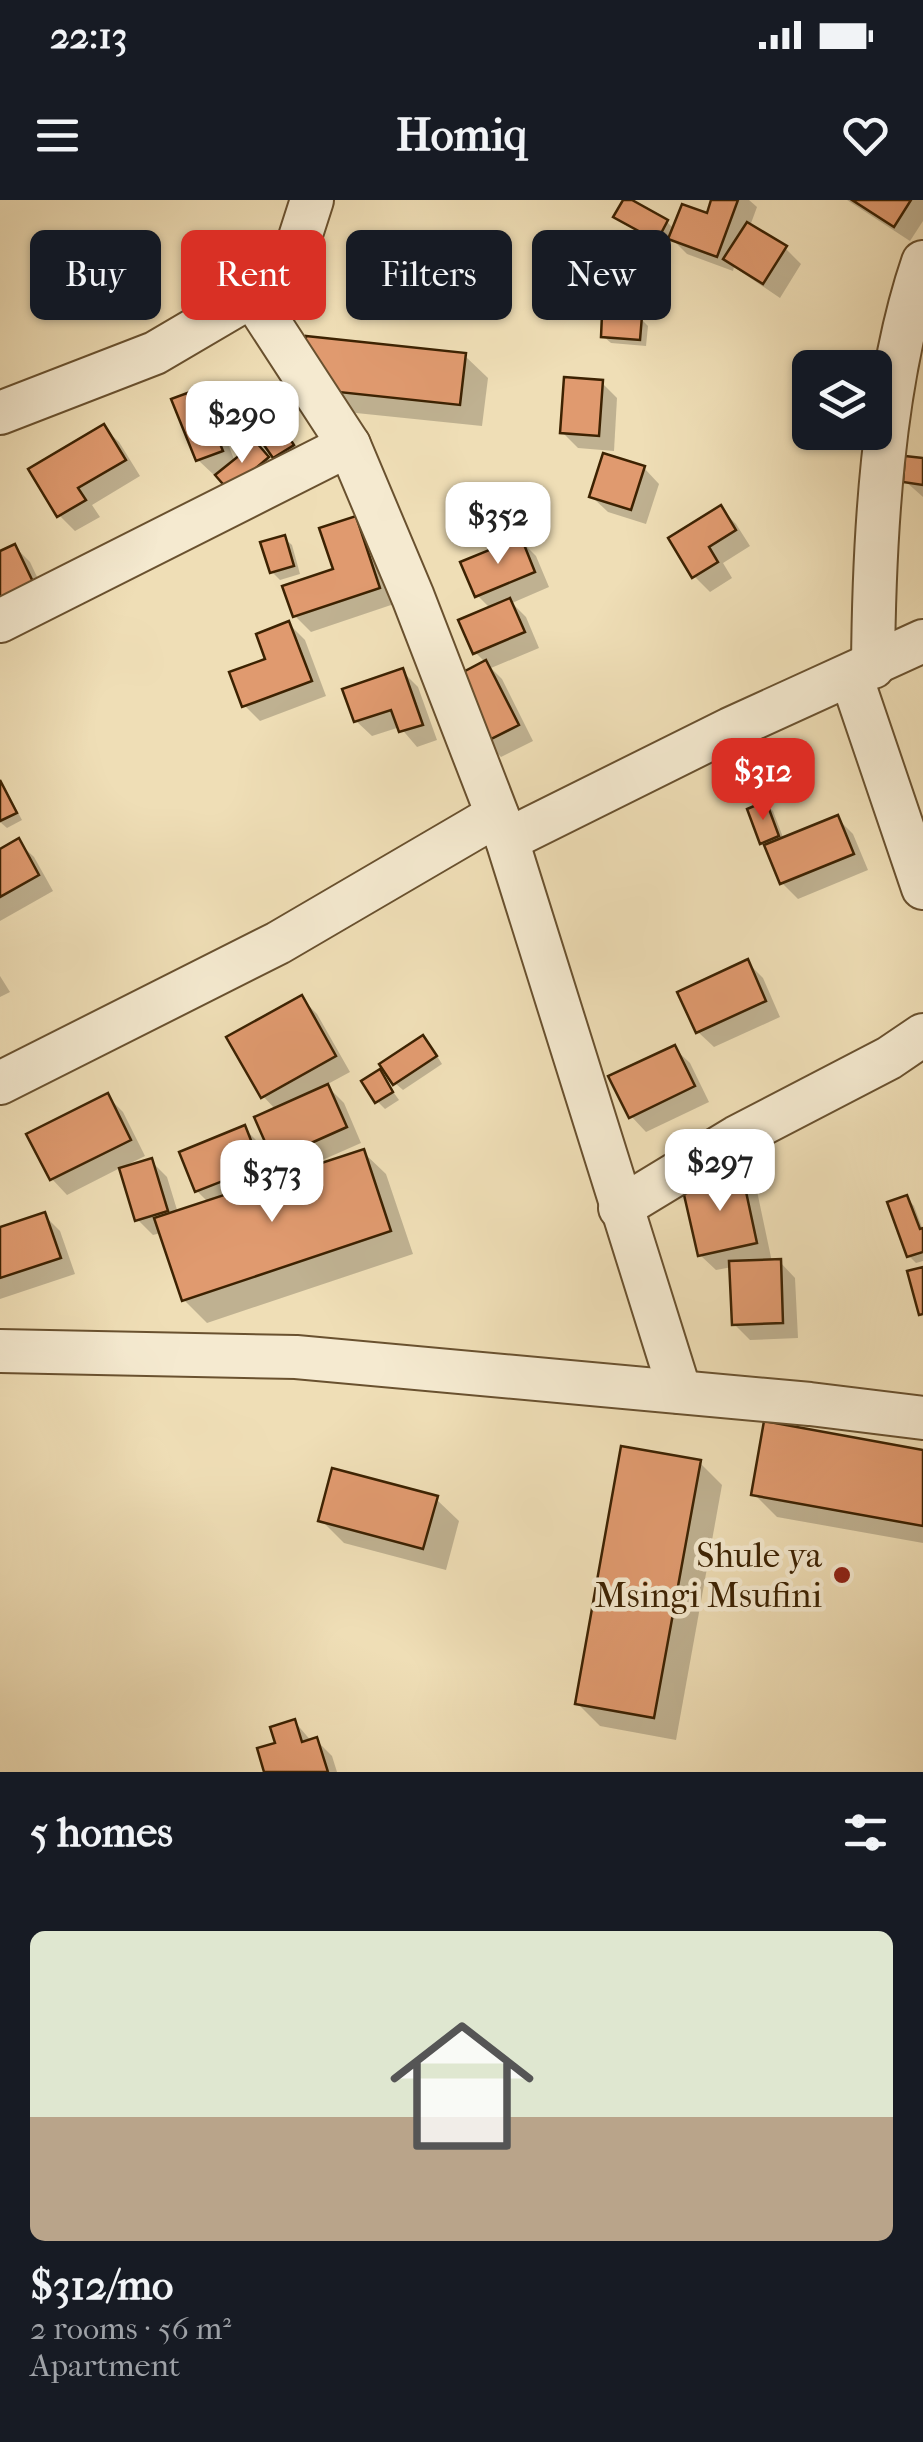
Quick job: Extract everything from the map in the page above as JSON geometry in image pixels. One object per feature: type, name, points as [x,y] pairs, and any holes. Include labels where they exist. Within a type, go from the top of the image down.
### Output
[{"type":"street","points":[[302,230],[312,200]]},
{"type":"street","points":[[923,262],[911,296],[886,434],[874,587],[862,671],[923,888]]},
{"type":"street","points":[[0,413],[155,353],[211,320]]},
{"type":"street","points":[[267,320],[348,445],[413,598],[502,827],[680,1392]]},
{"type":"street","points":[[0,621],[348,445]]},
{"type":"street","points":[[0,1083],[502,827],[923,641]]},
{"type":"street","points":[[620,1208],[737,1137],[888,1058],[923,1035]]},
{"type":"street","points":[[0,1351],[296,1358],[923,1418]]},
{"type":"building","points":[[623,200],[632,200],[668,220],[663,230],[637,230],[613,217]]},
{"type":"building","points":[[711,200],[738,200],[717,257],[671,240],[682,204],[707,213]]},
{"type":"building","points":[[852,200],[911,200],[894,227]]},
{"type":"building","points":[[747,222],[787,246],[763,284],[723,259]]},
{"type":"building","points":[[602,320],[642,320],[640,340],[601,337]]},
{"type":"building","points":[[306,336],[466,353],[460,405],[301,388]]},
{"type":"building","points":[[564,377],[603,380],[599,436],[560,433]]},
{"type":"building","points":[[198,389],[223,451],[196,461],[171,399]]},
{"type":"building","points":[[278,420],[294,445],[273,458],[257,435]]},
{"type":"building","points":[[104,424],[126,460],[78,488],[86,500],[57,517],[28,469]]},
{"type":"building","points":[[256,442],[269,457],[229,491],[215,475]]},
{"type":"building","points":[[603,453],[645,466],[631,510],[589,497]]},
{"type":"building","points":[[905,456],[923,458],[923,485],[903,482]]},
{"type":"building","points":[[721,505],[736,530],[709,547],[718,562],[692,578],[668,538]]},
{"type":"building","points":[[356,516],[380,588],[293,617],[282,586],[333,569],[319,528]]},
{"type":"building","points":[[285,535],[294,566],[270,573],[260,542]]},
{"type":"building","points":[[521,537],[535,572],[475,597],[460,562]]},
{"type":"building","points":[[15,544],[34,584],[0,600],[0,551]]},
{"type":"building","points":[[510,598],[525,632],[473,654],[458,620]]},
{"type":"building","points":[[289,621],[312,681],[242,707],[229,672],[265,659],[256,634]]},
{"type":"building","points":[[486,660],[519,725],[483,743],[450,679]]},
{"type":"building","points":[[403,668],[423,725],[399,732],[391,710],[354,722],[342,689]]},
{"type":"building","points":[[0,780],[17,813],[0,821]]},
{"type":"building","points":[[766,801],[779,836],[760,844],[747,809]]},
{"type":"building","points":[[838,815],[854,854],[780,884],[764,845]]},
{"type":"building","points":[[19,838],[39,875],[0,897],[0,849]]},
{"type":"building","points":[[748,959],[766,1001],[696,1033],[677,992]]},
{"type":"building","points":[[302,995],[336,1056],[261,1098],[226,1037]]},
{"type":"building","points":[[423,1035],[437,1056],[393,1085],[379,1064]]},
{"type":"building","points":[[675,1045],[695,1086],[629,1118],[608,1076]]},
{"type":"building","points":[[380,1069],[393,1092],[375,1103],[361,1081]]},
{"type":"building","points":[[328,1084],[347,1127],[273,1160],[254,1117]]},
{"type":"building","points":[[108,1093],[131,1140],[50,1180],[26,1134]]},
{"type":"building","points":[[245,1125],[261,1166],[195,1192],[179,1152]]},
{"type":"building","points":[[364,1149],[391,1231],[182,1301],[154,1218]]},
{"type":"building","points":[[152,1158],[168,1211],[135,1221],[119,1168]]},
{"type":"building","points":[[742,1173],[757,1243],[698,1256],[682,1186]]},
{"type":"building","points":[[907,1195],[920,1229],[923,1228],[923,1252],[907,1257],[887,1202]]},
{"type":"building","points":[[45,1212],[61,1258],[0,1278],[0,1227]]},
{"type":"building","points":[[781,1259],[783,1323],[732,1325],[729,1261]]},
{"type":"building","points":[[923,1267],[923,1314],[919,1315],[907,1271]]},
{"type":"building","points":[[764,1421],[923,1450],[923,1526],[751,1495]]},
{"type":"building","points":[[621,1446],[701,1460],[654,1718],[575,1704]]},
{"type":"building","points":[[332,1468],[438,1496],[423,1549],[318,1521]]},
{"type":"building","points":[[295,1719],[302,1742],[317,1737],[328,1772],[264,1772],[257,1748],[275,1743],[270,1727]]},
{"type":"place","name":"Shule ya Msingi Msufini","points":[[842,1575]]}]
